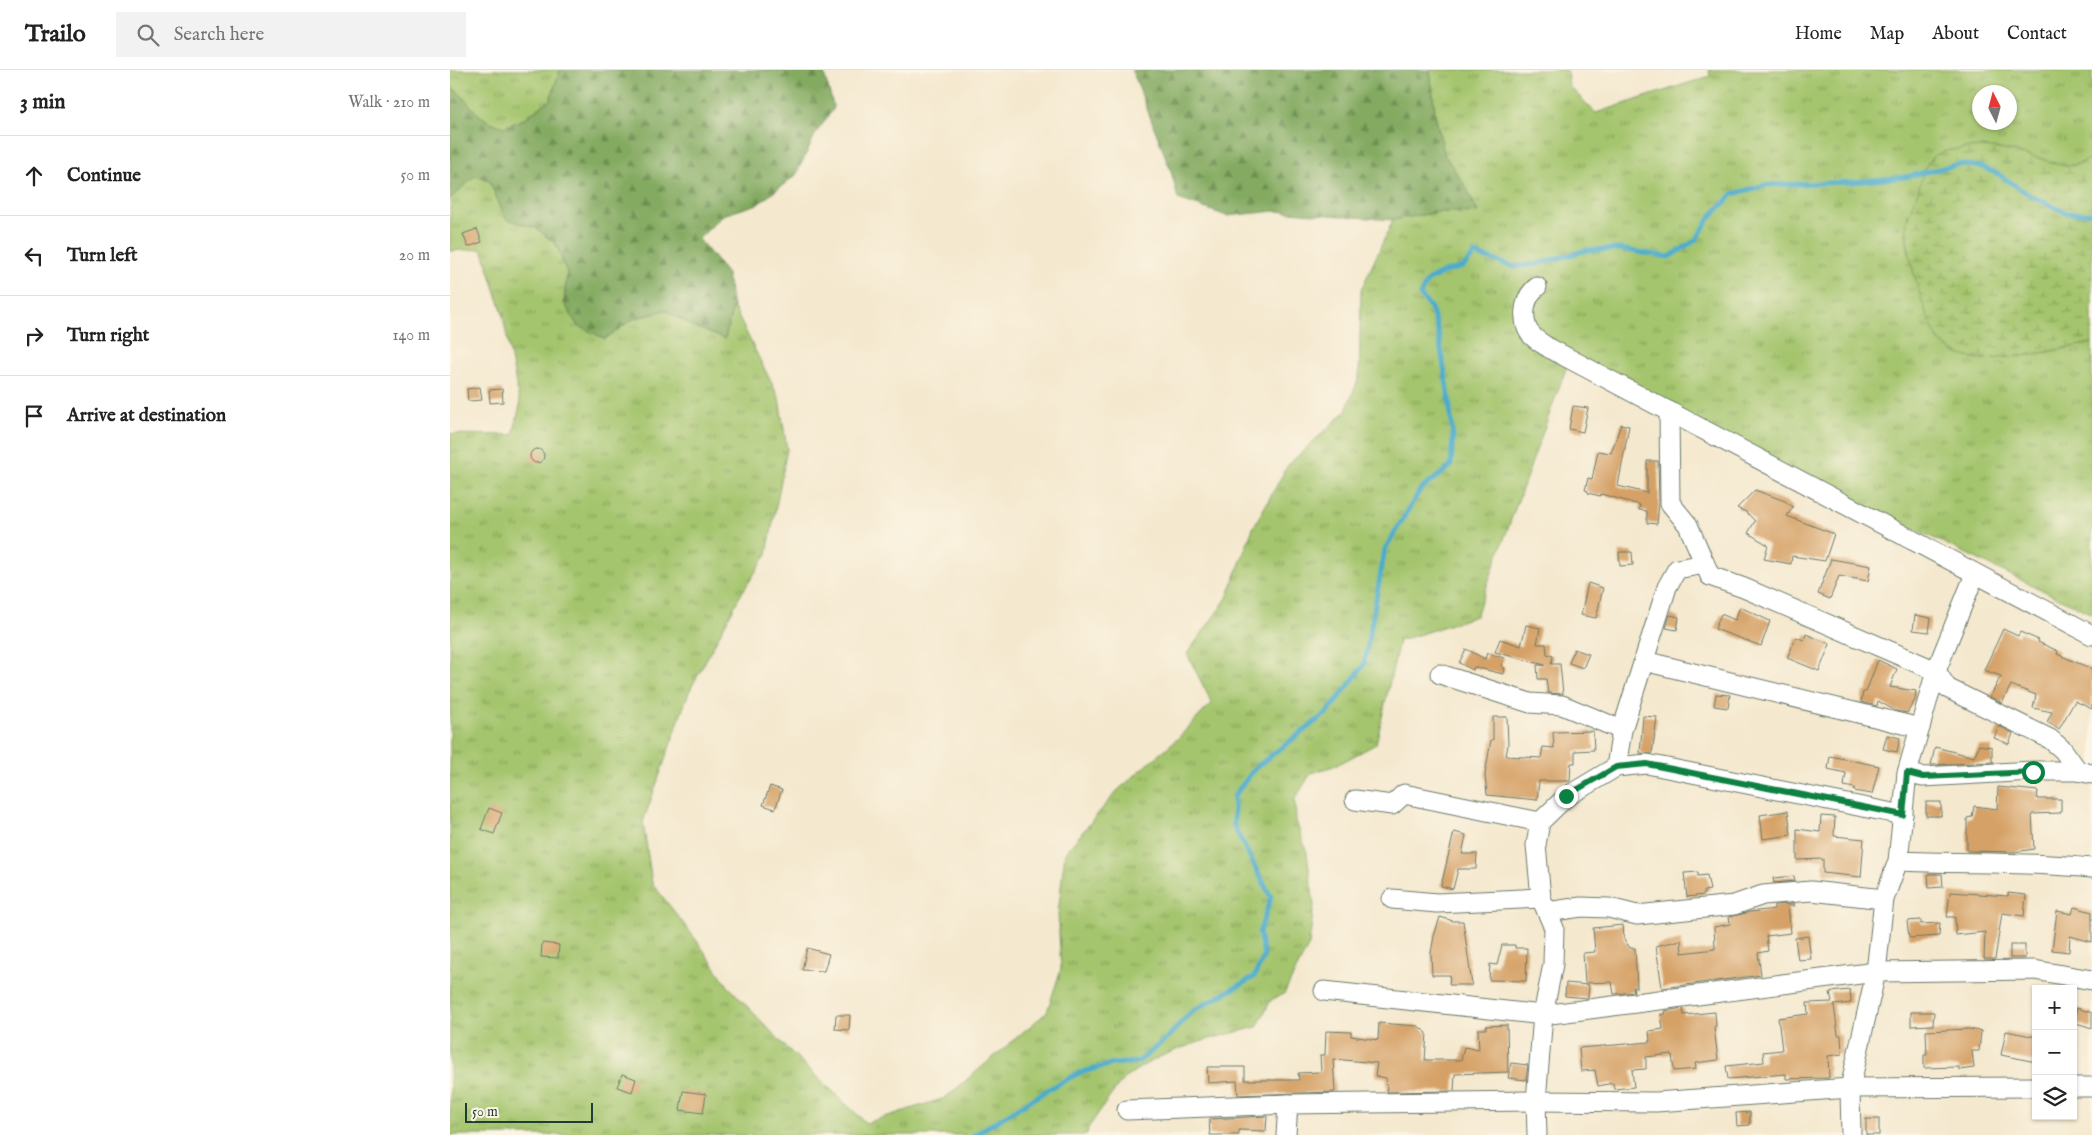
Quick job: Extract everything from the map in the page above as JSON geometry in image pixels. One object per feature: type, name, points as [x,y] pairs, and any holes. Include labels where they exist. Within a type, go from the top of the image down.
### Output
[{"type":"street","points":[[1537,287],[1530,293],[1526,304],[1527,329],[1536,339],[1669,412],[2092,636]]},
{"type":"street","points":[[1669,412],[1670,503],[1688,525],[1710,576],[1754,592],[1936,671],[1947,688],[2050,739],[2064,750],[2085,773]]},
{"type":"street","points":[[1616,767],[1622,730],[1667,587],[1677,569],[1704,564]]},
{"type":"street","points":[[1851,1135],[1850,1088],[1876,972],[1884,898],[1898,862],[1907,773],[1936,671],[1975,574]]},
{"type":"street","points":[[1644,661],[1920,728]]},
{"type":"street","points":[[1440,674],[1530,703],[1562,705],[1622,730]]},
{"type":"street","points":[[1537,1135],[1536,1101],[1543,1015],[1554,964],[1554,928],[1544,905],[1536,845],[1540,822],[1566,796],[1616,767],[1647,764],[1903,815]]},
{"type":"street","points":[[1907,773],[1923,777],[2085,773]]},
{"type":"street","points":[[1355,800],[1392,805],[1404,794],[1540,822]]},
{"type":"street","points":[[1898,862],[1959,864],[2014,862],[2092,868]]},
{"type":"street","points":[[1392,899],[1437,903],[1608,908],[1637,915],[1734,906],[1763,896],[1811,891],[1884,898]]},
{"type":"street","points":[[1324,991],[1543,1015],[1876,972],[2034,970],[2092,980]]},
{"type":"street","points":[[1127,1110],[1288,1104],[1536,1101],[1656,1102],[1850,1088],[2032,1088]]},
{"type":"street","points":[[2077,1088],[2092,1088]]},
{"type":"street","points":[[1286,1135],[1288,1104]]},
{"type":"green space","points":[[450,70],[560,70],[550,100],[524,119],[504,127],[482,117],[461,95],[450,87]]},
{"type":"green space","points":[[560,70],[823,70],[834,108],[816,133],[796,175],[758,204],[723,215],[699,239],[727,274],[733,306],[725,339],[694,327],[665,310],[633,319],[605,339],[577,325],[564,303],[567,273],[556,244],[536,228],[506,219],[489,180],[475,176],[450,199],[450,87],[461,95],[482,117],[504,127],[524,119],[550,100]]},
{"type":"green space","points":[[1132,70],[1430,70],[1436,120],[1445,156],[1467,189],[1478,213],[1438,212],[1393,220],[1276,211],[1227,216],[1178,199],[1171,171]]},
{"type":"green space","points":[[1430,70],[1567,70],[1569,86],[1596,113],[1710,76],[1709,70],[2092,70],[2092,157],[2083,163],[2066,166],[1996,148],[1918,193],[1907,219],[1906,235],[1909,253],[1926,311],[1939,340],[1968,357],[1982,359],[2030,355],[2092,343],[2092,614],[1568,363],[1476,616],[1399,641],[1376,744],[1337,765],[1311,773],[1295,799],[1296,821],[1307,853],[1314,905],[1309,945],[1284,994],[1271,1000],[1257,1027],[1190,1045],[1142,1066],[1118,1086],[1088,1128],[1087,1135],[450,1135],[450,434],[513,435],[520,405],[502,311],[482,249],[450,251],[450,199],[475,176],[489,180],[506,219],[536,228],[556,244],[567,273],[564,303],[605,339],[633,319],[665,310],[694,327],[725,338],[733,306],[779,398],[787,449],[767,554],[740,596],[689,692],[643,822],[652,883],[697,941],[728,986],[786,1047],[866,1123],[945,1098],[1047,1012],[1061,969],[1058,914],[1065,853],[1117,791],[1178,738],[1212,703],[1187,654],[1227,598],[1253,528],[1288,465],[1345,412],[1359,378],[1361,290],[1393,220],[1438,212],[1478,212],[1467,189],[1445,156],[1436,120]]},
{"type":"green space","points":[[1980,147],[1995,148],[2066,166],[2092,157],[2092,343],[2047,352],[1981,359],[1956,353],[1939,340],[1933,330],[1921,299],[1911,262],[1906,230],[1907,219],[1925,169],[1933,157],[1942,152]]},
{"type":"building","points":[[477,229],[482,242],[468,247],[463,234]]},
{"type":"building","points":[[480,387],[482,400],[468,401],[467,389]]},
{"type":"building","points":[[502,389],[503,402],[490,403],[489,390]]},
{"type":"building","points":[[1573,406],[1588,408],[1583,432],[1569,429]]},
{"type":"building","points":[[1621,424],[1629,426],[1618,486],[1647,493],[1647,461],[1658,461],[1659,503],[1657,524],[1647,523],[1647,511],[1639,510],[1640,505],[1601,494],[1600,496],[1588,493],[1585,490],[1588,478],[1592,479],[1598,451],[1611,453]]},
{"type":"building","points":[[534,449],[540,449],[544,456],[540,463],[534,463],[530,459],[530,453]]},
{"type":"building","points":[[1755,490],[1785,501],[1793,507],[1787,516],[1834,534],[1825,561],[1792,556],[1791,564],[1764,559],[1768,545],[1748,533],[1755,521],[1746,512],[1737,508]]},
{"type":"building","points":[[1619,552],[1632,552],[1633,565],[1620,566]]},
{"type":"building","points":[[1831,559],[1871,566],[1868,581],[1839,576],[1830,599],[1818,594]]},
{"type":"building","points":[[1588,583],[1603,588],[1596,618],[1581,615]]},
{"type":"building","points":[[1740,607],[1770,621],[1761,646],[1715,629],[1721,614],[1735,620]]},
{"type":"building","points":[[1670,615],[1679,617],[1677,630],[1666,628]]},
{"type":"building","points":[[1915,615],[1931,618],[1929,632],[1913,630]]},
{"type":"building","points":[[1526,625],[1540,628],[1537,644],[1546,644],[1547,654],[1553,656],[1551,664],[1560,664],[1563,694],[1548,693],[1546,679],[1538,679],[1537,665],[1545,665],[1495,652],[1500,639],[1521,646]]},
{"type":"building","points":[[2003,629],[2018,636],[2020,632],[2039,640],[2038,642],[2058,651],[2057,654],[2092,669],[2092,709],[2075,701],[2059,729],[2047,722],[2052,712],[2033,708],[2036,695],[2011,685],[2002,703],[1990,697],[2001,676],[1984,670]]},
{"type":"building","points":[[1806,634],[1830,644],[1819,671],[1787,658],[1796,637],[1804,640]]},
{"type":"building","points":[[1466,649],[1485,659],[1487,653],[1504,658],[1501,666],[1505,668],[1503,674],[1474,667],[1473,670],[1459,663]]},
{"type":"building","points":[[1574,649],[1589,654],[1583,668],[1569,663]]},
{"type":"building","points":[[1878,660],[1897,669],[1890,687],[1916,691],[1915,700],[1907,713],[1896,711],[1878,701],[1877,706],[1861,702],[1863,692],[1866,692]]},
{"type":"building","points":[[1716,694],[1730,695],[1728,708],[1714,706]]},
{"type":"building","points":[[1643,716],[1657,717],[1652,754],[1640,753]]},
{"type":"building","points":[[1493,717],[1507,717],[1508,745],[1506,756],[1541,758],[1543,747],[1554,748],[1553,732],[1593,731],[1594,750],[1575,751],[1575,763],[1571,763],[1570,781],[1539,781],[1537,800],[1487,795],[1485,775],[1491,740],[1493,740]]},
{"type":"building","points":[[1999,726],[2013,733],[2009,744],[1994,738]]},
{"type":"building","points":[[1887,735],[1900,738],[1897,752],[1883,749]]},
{"type":"building","points":[[1979,745],[1992,747],[1992,761],[1994,762],[1931,765],[1935,747],[1974,757]]},
{"type":"building","points":[[1830,756],[1879,766],[1872,794],[1854,791],[1855,788],[1844,786],[1846,773],[1828,769]]},
{"type":"building","points":[[770,786],[782,790],[775,809],[763,805]]},
{"type":"building","points":[[1998,787],[2038,791],[2037,799],[2061,799],[2061,813],[2032,814],[2034,849],[2015,852],[1967,851],[1967,818],[1972,817],[1974,806],[1997,809]]},
{"type":"building","points":[[1926,802],[1941,802],[1941,816],[1926,816]]},
{"type":"building","points":[[489,808],[502,813],[494,834],[481,829]]},
{"type":"building","points":[[1788,811],[1791,835],[1763,839],[1760,815]]},
{"type":"building","points":[[1821,816],[1835,817],[1834,836],[1864,839],[1861,877],[1823,873],[1823,859],[1797,860],[1797,829],[1820,832]]},
{"type":"building","points":[[1454,832],[1466,835],[1462,854],[1477,854],[1476,869],[1458,869],[1453,889],[1441,886]]},
{"type":"building","points":[[1698,872],[1698,876],[1707,875],[1710,890],[1704,891],[1704,895],[1687,897],[1684,873]]},
{"type":"building","points":[[1928,874],[1942,874],[1943,887],[1929,888]]},
{"type":"building","points":[[1794,876],[1795,881],[1774,883],[1773,878]]},
{"type":"building","points":[[1950,892],[2008,896],[2008,893],[2026,895],[2024,916],[2002,913],[1995,959],[1984,959],[1985,932],[1956,935],[1955,917],[1947,917]]},
{"type":"building","points":[[1794,904],[1794,906],[1788,906],[1791,933],[1766,936],[1768,951],[1758,953],[1761,975],[1662,988],[1656,946],[1681,940],[1682,953],[1715,949],[1714,927],[1730,924],[1729,917],[1774,909],[1774,905]]},
{"type":"building","points":[[2074,907],[2092,912],[2092,942],[2070,936],[2069,952],[2052,950],[2057,911],[2072,914]]},
{"type":"building","points":[[1440,917],[1453,921],[1463,921],[1472,985],[1449,985],[1450,975],[1432,975],[1431,953]]},
{"type":"building","points":[[1921,920],[1921,924],[1940,923],[1939,936],[1909,938],[1907,921]]},
{"type":"building","points":[[1623,925],[1624,939],[1630,948],[1635,948],[1637,987],[1633,987],[1634,992],[1614,994],[1612,982],[1585,983],[1583,953],[1595,952],[1593,928]]},
{"type":"building","points":[[1808,936],[1811,959],[1798,960],[1795,938]]},
{"type":"building","points":[[542,943],[559,945],[558,958],[541,957]]},
{"type":"building","points":[[1502,945],[1515,945],[1515,948],[1527,948],[1526,981],[1489,980],[1490,964],[1497,965]]},
{"type":"building","points":[[2010,945],[2025,945],[2025,958],[2010,958]]},
{"type":"building","points":[[807,948],[829,954],[824,971],[802,970]]},
{"type":"building","points":[[1566,983],[1589,985],[1588,998],[1565,996]]},
{"type":"building","points":[[1850,990],[1851,1003],[1834,1005],[1838,1035],[1841,1035],[1842,1054],[1828,1056],[1829,1078],[1786,1079],[1786,1074],[1728,1079],[1726,1066],[1764,1062],[1763,1052],[1782,1050],[1778,1018],[1808,1014],[1807,1003],[1832,1002],[1830,992]]},
{"type":"building","points":[[1683,1008],[1684,1015],[1715,1012],[1716,1026],[1714,1027],[1718,1060],[1695,1063],[1696,1069],[1674,1071],[1672,1054],[1646,1057],[1646,1069],[1632,1070],[1634,1087],[1614,1089],[1613,1083],[1598,1086],[1595,1070],[1581,1071],[1579,1048],[1650,1042],[1649,1031],[1663,1029],[1661,1014],[1666,1014],[1665,1011]]},
{"type":"building","points":[[2077,1008],[2092,1013],[2092,1028],[2077,1023]]},
{"type":"building","points":[[1911,1012],[1934,1012],[1933,1025],[1911,1026]]},
{"type":"building","points":[[836,1015],[850,1015],[849,1030],[835,1029]]},
{"type":"building","points":[[1379,1023],[1418,1026],[1427,1033],[1425,1060],[1461,1060],[1464,1047],[1479,1050],[1478,1029],[1486,1029],[1486,1026],[1507,1025],[1508,1072],[1455,1074],[1454,1091],[1387,1092],[1386,1078],[1375,1076],[1377,1063],[1333,1059],[1335,1092],[1238,1095],[1237,1081],[1208,1083],[1207,1067],[1245,1067],[1245,1080],[1299,1080],[1298,1073],[1321,1072],[1320,1055],[1325,1055],[1326,1031],[1351,1032],[1351,1036],[1378,1040]]},
{"type":"building","points":[[1969,1029],[1981,1031],[1979,1051],[1972,1051],[1974,1068],[1959,1070],[1959,1067],[1924,1068],[1924,1055],[1927,1055],[1926,1031]]},
{"type":"building","points":[[2006,1031],[2032,1036],[2032,1061],[2001,1055]]},
{"type":"building","points":[[1511,1063],[1528,1065],[1526,1080],[1508,1078]]},
{"type":"building","points":[[622,1074],[636,1079],[632,1092],[617,1087]]},
{"type":"building","points":[[683,1091],[706,1094],[703,1113],[680,1110]]},
{"type":"building","points":[[1750,1112],[1750,1125],[1737,1126],[1736,1113]]},
{"type":"building","points":[[1267,1116],[1266,1131],[1239,1130],[1239,1135],[1210,1135],[1209,1119]]},
{"type":"building","points":[[1866,1119],[1879,1119],[1879,1135],[1866,1135]]},
{"type":"waterway","points":[[974,1135],[1079,1073],[1112,1064],[1138,1062],[1167,1038],[1191,1012],[1254,977],[1264,956],[1259,933],[1271,897],[1234,827],[1234,796],[1255,768],[1328,712],[1364,665],[1385,549],[1420,490],[1451,466],[1453,437],[1449,398],[1438,331],[1431,308],[1420,295],[1427,281],[1444,272],[1463,267],[1475,254],[1515,267],[1537,264],[1587,250],[1620,249],[1669,257],[1696,240],[1711,216],[1733,194],[1765,185],[1852,182],[1905,177],[1959,164],[1982,167],[1998,174],[2031,196],[2067,213],[2092,213]]},
{"type":"route","points":[[1566,796],[1616,767],[1647,764],[1697,775],[1756,784],[1830,802],[1903,815],[1907,773],[1923,777],[2033,772]]}]
